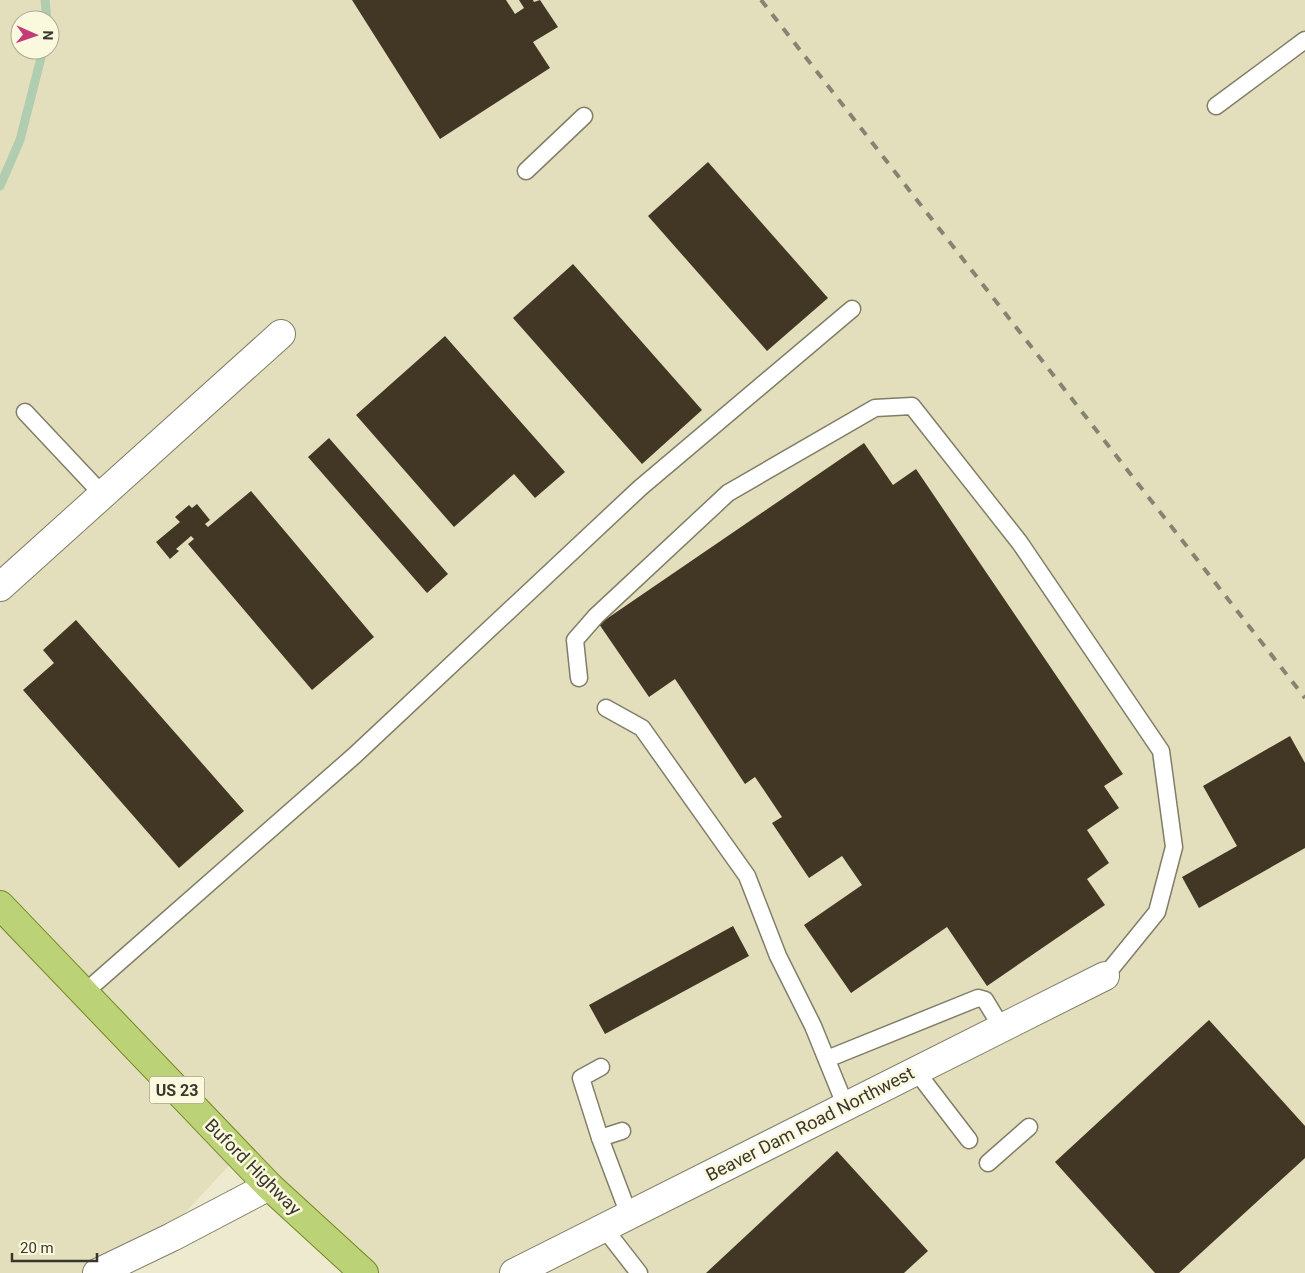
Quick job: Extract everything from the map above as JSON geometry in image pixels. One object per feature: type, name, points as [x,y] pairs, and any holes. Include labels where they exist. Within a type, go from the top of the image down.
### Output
[{"type":"main road","name":"Buford Highway","points":[[0,905],[269,1186],[364,1273]]},
{"type":"street","points":[[0,587],[281,334]]},
{"type":"street","name":"Beaver Dam Road Northwest","points":[[514,1273],[1106,976]]},
{"type":"street","points":[[97,1273],[172,1237],[269,1186]]},
{"type":"lane","points":[[1216,106],[1305,40]]},
{"type":"lane","points":[[526,171],[584,116]]},
{"type":"lane","points":[[84,993],[355,755],[640,488],[852,309]]},
{"type":"lane","points":[[578,678],[575,640],[596,616],[728,494],[875,408],[912,406],[1020,543],[1161,751],[1174,847],[1157,912],[1106,976]]},
{"type":"lane","points":[[25,412],[102,495]]},
{"type":"lane","points":[[606,708],[642,728],[747,876],[778,956],[813,1026],[846,1107]]},
{"type":"lane","points":[[827,1059],[978,998],[985,1000],[1002,1028]]},
{"type":"lane","points":[[601,1067],[580,1078],[629,1215]]},
{"type":"lane","points":[[916,1071],[968,1140]]},
{"type":"lane","points":[[988,1163],[1029,1127]]},
{"type":"lane","points":[[600,1138],[622,1131]]},
{"type":"lane","points":[[604,1228],[639,1273]]},
{"type":"shaded area","points":[[0,0],[1305,0],[1305,1273],[349,1273],[237,1157],[129,1273],[0,1273]]},
{"type":"building","points":[[352,0],[506,0],[515,14],[524,8],[519,0],[533,0],[534,2],[540,0],[558,27],[533,42],[550,68],[440,139]]},
{"type":"building","points":[[708,162],[828,298],[767,351],[648,216]]},
{"type":"building","points":[[573,264],[702,410],[642,464],[513,318]]},
{"type":"building","points":[[445,336],[565,472],[535,498],[514,474],[454,527],[356,415]]},
{"type":"building","points":[[329,438],[448,574],[427,593],[308,457]]},
{"type":"building","points":[[864,443],[893,485],[916,469],[1123,774],[1104,786],[1119,808],[1087,830],[1109,863],[1087,879],[1105,905],[987,986],[947,927],[851,993],[804,925],[862,885],[842,856],[809,878],[772,823],[782,817],[755,777],[745,784],[675,679],[649,697],[599,624]]},
{"type":"building","points":[[251,491],[374,637],[312,690],[188,544],[194,539],[191,536],[176,549],[179,551],[170,559],[156,542],[180,522],[175,517],[189,505],[192,508],[197,504],[210,520],[205,524],[208,527]]},
{"type":"building","points":[[76,620],[244,811],[179,868],[23,690],[54,663],[43,650]]},
{"type":"building","points":[[1290,736],[1305,763],[1305,848],[1199,908],[1182,877],[1237,846],[1203,786]]},
{"type":"building","points":[[733,926],[749,956],[605,1034],[589,1005]]},
{"type":"building","points":[[1209,1020],[1305,1126],[1305,1158],[1179,1273],[1155,1273],[1055,1162]]},
{"type":"building","points":[[837,1151],[928,1251],[904,1273],[706,1273]]},
{"type":"waterway","points":[[45,0],[46,10]]},
{"type":"waterway","points":[[0,186],[20,140],[40,60]]},
{"type":"railway","points":[[761,0],[1305,698]]}]
